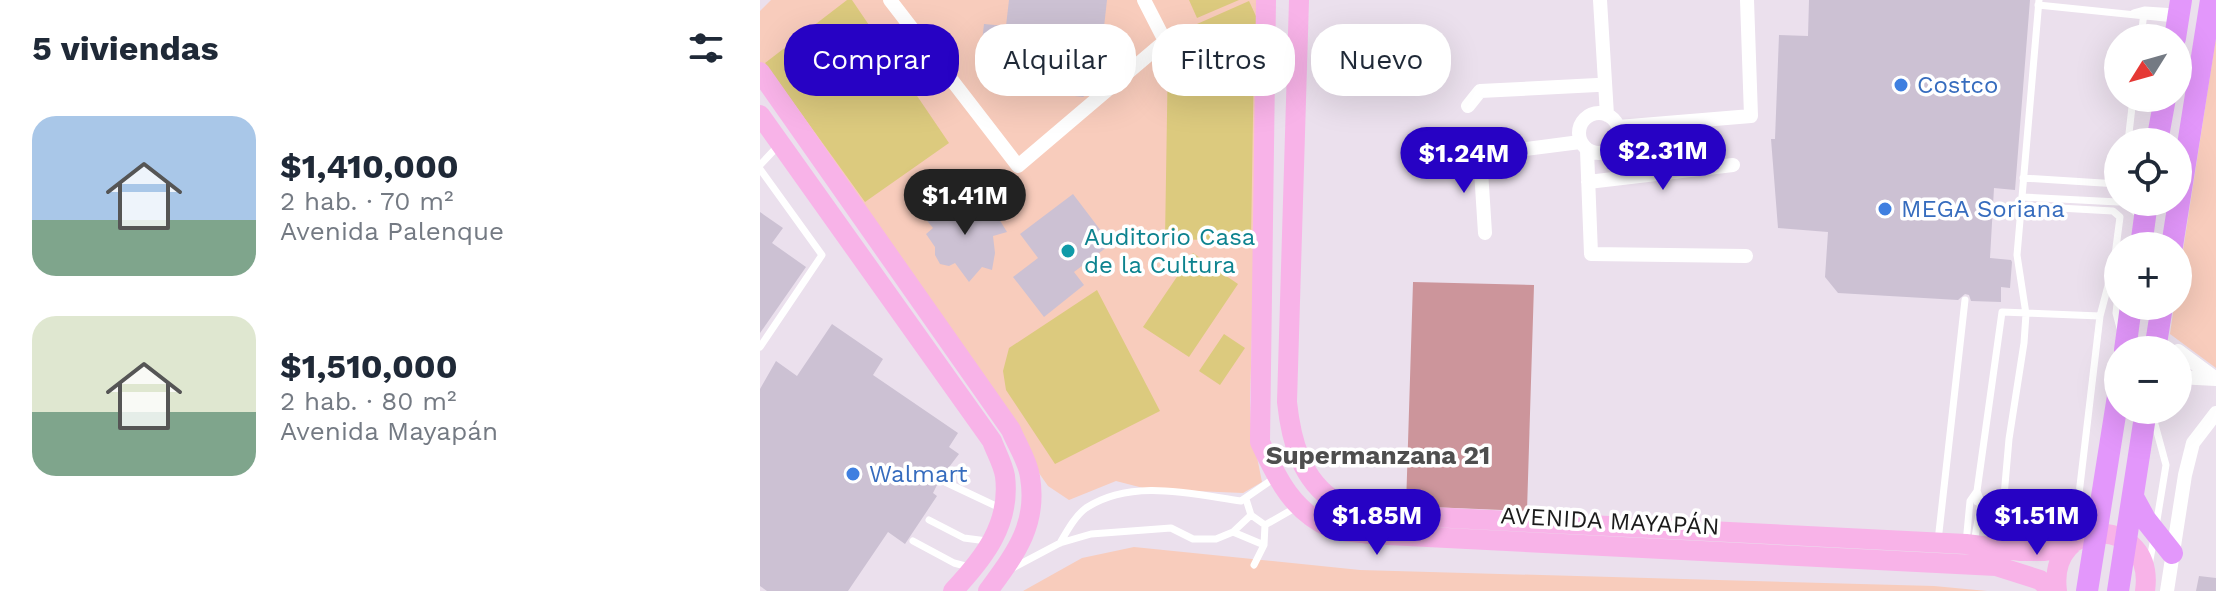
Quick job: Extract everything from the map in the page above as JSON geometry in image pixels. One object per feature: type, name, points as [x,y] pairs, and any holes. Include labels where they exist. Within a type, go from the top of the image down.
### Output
[{"type":"main road","points":[[2174,232],[2211,0]]},
{"type":"main road","points":[[2087,591],[2114,424]]},
{"type":"main road","points":[[2118,591],[2146,424]]},
{"type":"main road","points":[[2133,497],[2171,561]]},
{"type":"street","points":[[890,0],[1018,166],[1165,41],[1144,0]]},
{"type":"street","points":[[1485,233],[1480,155],[1583,146],[1596,154],[1606,153],[1615,147],[1619,138],[1618,127],[1603,114],[1597,85],[1591,0]]},
{"type":"street","points":[[1600,0],[1603,114]]},
{"type":"street","points":[[1618,127],[1751,116],[1747,0]]},
{"type":"street","points":[[1267,5],[1285,8],[1299,5]]},
{"type":"street","name":"AVENIDA MAYAPÁN","points":[[1267,5],[1262,167],[1260,442],[1276,477],[1297,506],[1332,528],[1368,534],[1970,545],[2020,561],[2055,591]]},
{"type":"street","name":"AVENIDA MAYAPÁN","points":[[1299,5],[1287,402],[1291,435],[1301,461],[1317,487],[1338,503],[1372,514],[1996,566],[2020,561],[2097,533]]},
{"type":"street","points":[[760,72],[1011,430],[1030,475],[1032,515],[1016,555],[988,591]]},
{"type":"street","points":[[1468,106],[1480,91],[1597,85]]},
{"type":"street","points":[[1603,114],[1591,114],[1579,126],[1588,182],[1591,254],[1746,256]]},
{"type":"street","points":[[760,115],[992,441],[1004,474],[1006,510],[993,542],[975,568],[953,591]]},
{"type":"street","points":[[1588,182],[1733,165]]},
{"type":"street","points":[[1262,167],[1292,167]]},
{"type":"street","points":[[909,324],[927,311]]},
{"type":"street","points":[[2192,361],[2216,379]]},
{"type":"street","points":[[2192,378],[2216,379]]},
{"type":"street","points":[[2167,591],[2193,443],[2216,413]]},
{"type":"street","points":[[2097,533],[2117,536],[2139,552],[2146,585]]},
{"type":"street","points":[[2055,591],[2058,564],[2074,542]]},
{"type":"street","points":[[2146,585],[2171,561]]},
{"type":"lane","points":[[2021,206],[2113,211],[2120,217],[2114,263],[2100,316],[2079,494],[2065,514],[2038,524],[2002,519],[2026,314],[2017,255],[2023,178],[2039,2],[2178,17]]},
{"type":"lane","points":[[2143,24],[2144,13]]},
{"type":"lane","points":[[760,347],[822,255],[760,167],[780,144]]},
{"type":"lane","points":[[2023,178],[2104,183]]},
{"type":"lane","points":[[2022,197],[2104,201]]},
{"type":"lane","points":[[1938,544],[1965,300]]},
{"type":"lane","points":[[1970,545],[1970,501],[1977,491],[2002,312],[2100,316]]},
{"type":"lane","points":[[2146,585],[2166,465],[2153,424]]},
{"type":"lane","points":[[1060,543],[1086,508],[1111,498],[1142,490],[1246,499],[1276,477]]},
{"type":"lane","points":[[945,482],[1006,510]]},
{"type":"lane","points":[[1970,545],[1981,502],[1977,491]]},
{"type":"lane","points":[[1246,499],[1251,515],[1265,525]]},
{"type":"lane","points":[[1970,501],[2003,503]]},
{"type":"lane","points":[[1265,525],[1297,506]]},
{"type":"lane","points":[[1003,572],[1060,543],[1091,534],[1171,528],[1193,539],[1216,539],[1233,532],[1251,515]]},
{"type":"lane","points":[[929,520],[964,538],[993,542]]},
{"type":"lane","points":[[1254,565],[1264,545],[1265,525]]},
{"type":"lane","points":[[1233,532],[1264,545]]},
{"type":"lane","points":[[913,541],[954,563],[975,568]]},
{"type":"shaded area","points":[[771,0],[1262,0],[1261,24],[1152,24],[1152,96],[1259,96],[1250,400],[1251,427],[1262,482],[1243,493],[1147,489],[1116,481],[1069,500],[1048,486],[760,72],[760,11]]},
{"type":"shaded area","points":[[847,0],[852,0],[868,24],[816,24]]},
{"type":"shaded area","points":[[1189,0],[1239,0],[1197,18]]},
{"type":"shaded area","points":[[1249,1],[1260,24],[1197,24]]},
{"type":"shaded area","points":[[2216,37],[2216,368],[2192,350],[2192,336],[2170,334],[2172,320],[2192,320],[2192,232],[2186,232],[2188,216],[2192,216],[2192,192]]},
{"type":"shaded area","points":[[784,48],[784,89],[765,63]]},
{"type":"shaded area","points":[[789,96],[917,96],[949,143],[865,202]]},
{"type":"shaded area","points":[[1167,96],[1253,96],[1251,241],[1165,239]]},
{"type":"shaded area","points":[[1193,253],[1238,284],[1189,357],[1143,327]]},
{"type":"shaded area","points":[[1413,282],[1534,285],[1527,511],[1406,506]]},
{"type":"shaded area","points":[[1097,290],[1160,411],[1055,464],[1006,390],[1003,371],[1009,348]]},
{"type":"shaded area","points":[[1224,334],[1245,348],[1220,385],[1199,371]]},
{"type":"shaded area","points":[[1134,547],[1360,570],[1934,586],[1987,591],[1023,591],[1082,558]]},
{"type":"building","points":[[1009,0],[1107,0],[1104,24],[1006,24]]},
{"type":"building","points":[[1809,0],[2030,0],[2015,190],[1994,188],[1990,258],[2012,262],[2010,288],[2001,287],[2001,302],[1971,301],[1965,294],[1958,300],[1838,293],[1825,277],[1828,232],[1778,228],[1771,139],[1775,139],[1779,35],[1808,36]]},
{"type":"building","name":"Auditorio Casa de la Cultura","points":[[1073,194],[1111,244],[1074,272],[1084,285],[1044,317],[1013,277],[1038,258],[1020,234]]},
{"type":"building","points":[[988,201],[1007,232],[993,236],[995,253],[992,270],[982,267],[969,282],[955,263],[949,266],[940,264],[935,247],[926,234],[933,228],[924,217],[945,205],[961,207],[976,214]]},
{"type":"building","points":[[760,212],[783,228],[772,243],[806,267],[760,333]]},
{"type":"building","name":"Walmart","points":[[832,324],[883,359],[873,375],[958,433],[949,447],[959,454],[940,479],[933,493],[937,496],[905,544],[888,532],[848,591],[767,591],[760,586],[760,389],[776,361],[797,376]]},
{"type":"building","points":[[2199,576],[2216,578],[2216,591],[2196,591]]},
{"type":"place","name":"Costco","points":[[1901,85]]},
{"type":"place","name":"MEGA Soriana","points":[[1885,209]]},
{"type":"place","name":"Auditorio Casa de la Cultura","points":[[1068,251]]},
{"type":"place","name":"Walmart","points":[[853,474]]},
{"type":"district","name":"Supermanzana 21","points":[[1378,455]]}]
